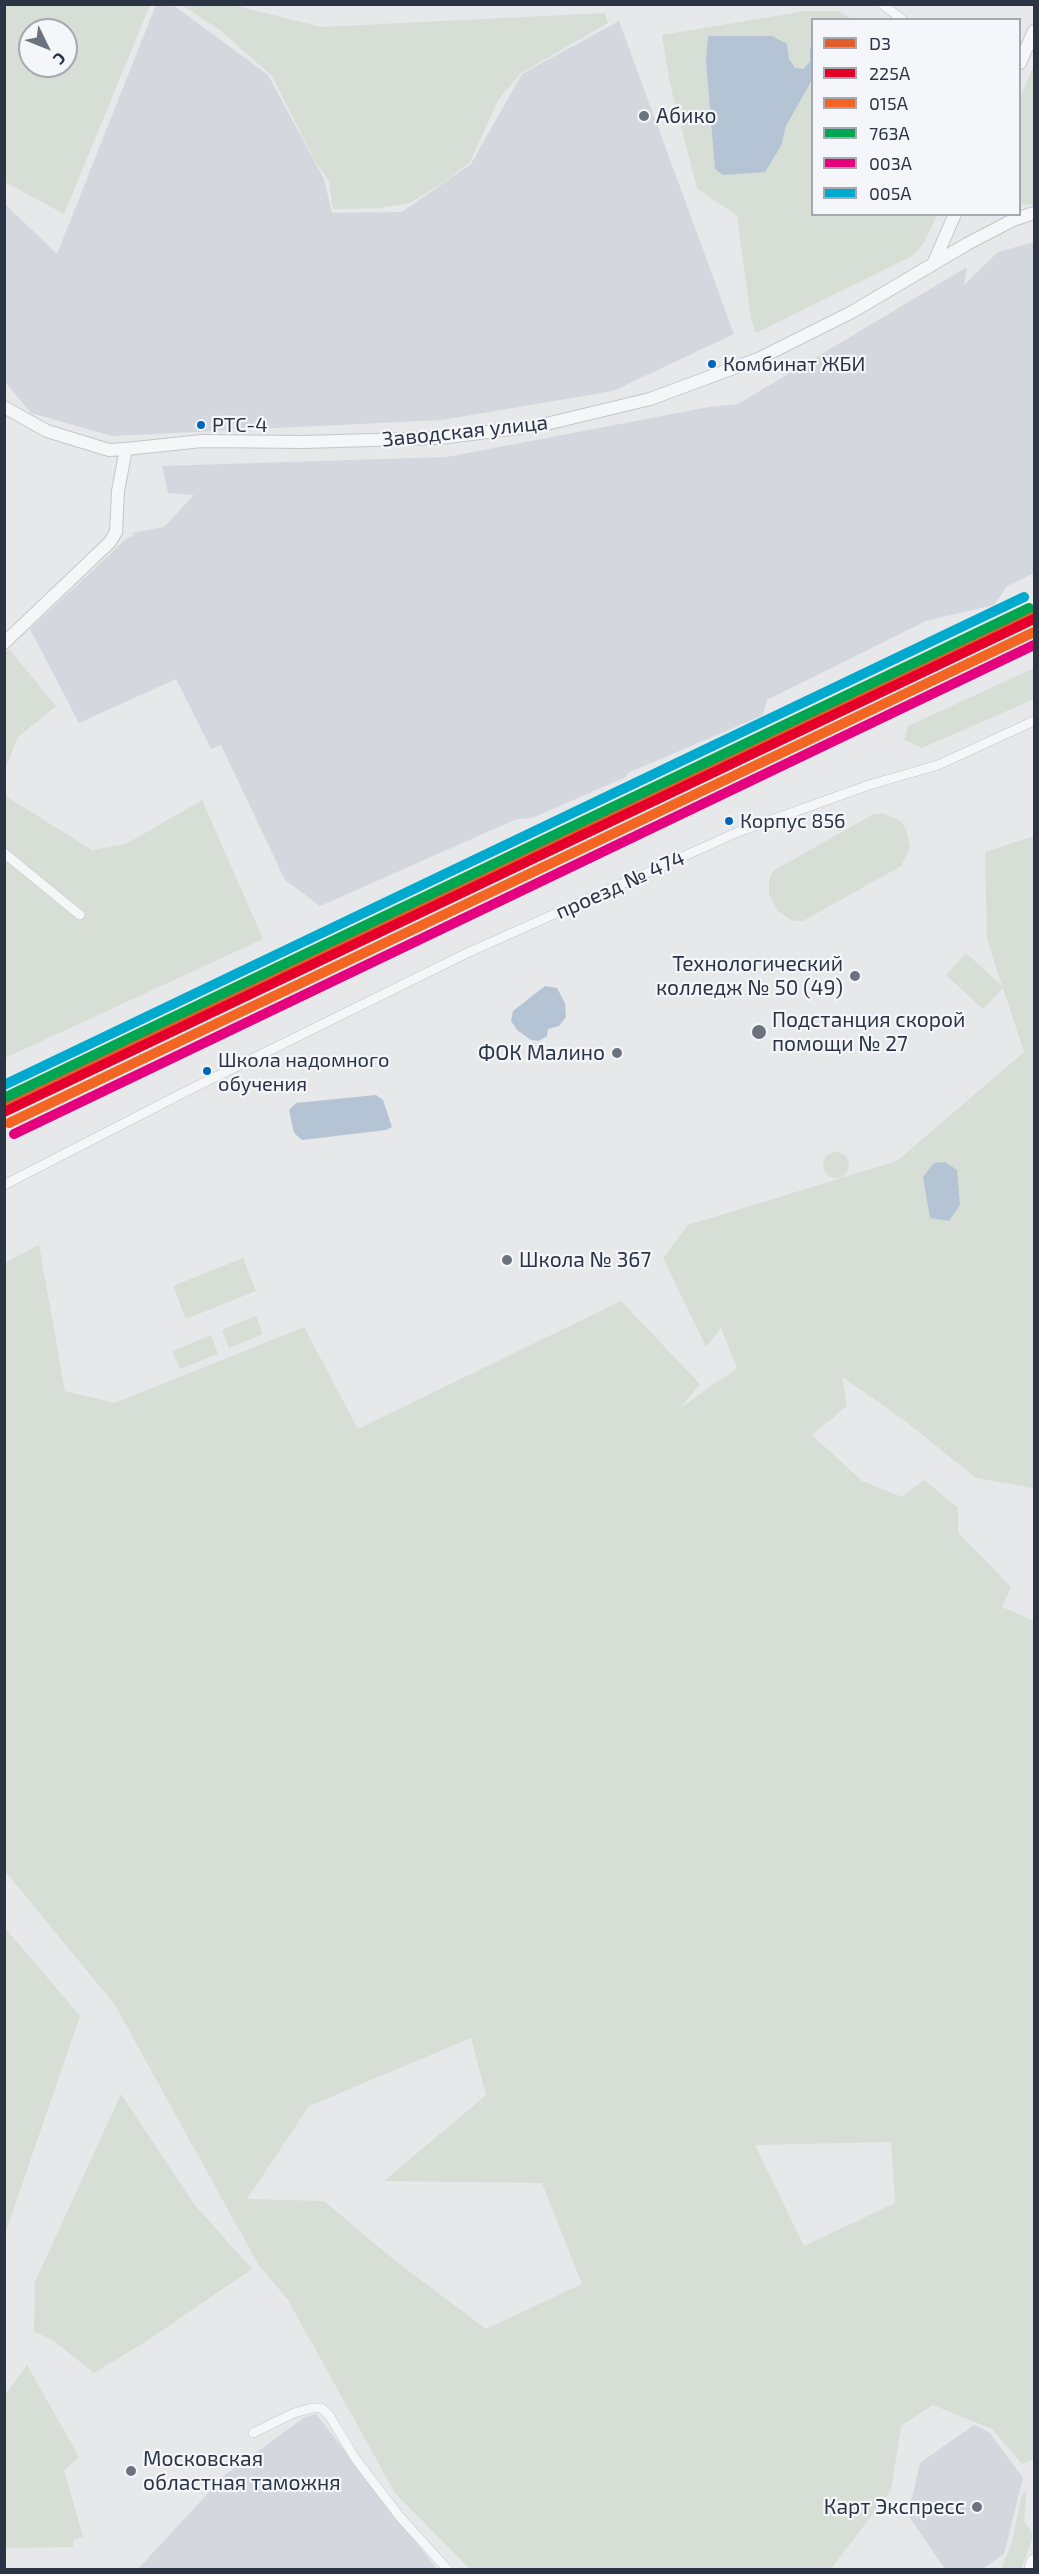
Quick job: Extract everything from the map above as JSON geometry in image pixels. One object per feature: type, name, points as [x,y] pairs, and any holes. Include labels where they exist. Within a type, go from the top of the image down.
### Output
[{"type":"main road","points":[[1032,2570],[1035,2562]]},
{"type":"street","points":[[882,4],[900,18]]},
{"type":"street","points":[[1021,61],[1035,31]]},
{"type":"street","points":[[934,262],[954,216]]},
{"type":"street","name":"Заводская улица","points":[[4,407],[47,431],[109,450],[202,441],[304,442],[440,438],[542,425],[650,399],[758,359],[852,312],[1008,217]]},
{"type":"street","points":[[4,643],[110,542],[116,532],[118,491],[126,449]]},
{"type":"street","name":"проезд № 474","points":[[4,1185],[465,954],[738,832],[869,785],[938,765],[1035,721]]},
{"type":"street","points":[[4,854],[80,915]]},
{"type":"street","points":[[253,2433],[294,2413],[312,2408],[321,2409],[329,2415],[355,2458],[400,2517],[448,2570]]},
{"type":"shaded area","points":[[4,5],[150,5],[64,214],[5,182]]},
{"type":"shaded area","points":[[156,5],[173,5],[268,75],[324,179],[332,213],[402,212],[471,164],[522,74],[619,21],[734,334],[613,391],[442,420],[112,436],[31,413],[5,382],[5,204],[57,254]]},
{"type":"shaded area","points":[[182,5],[233,5],[321,27],[605,13],[608,23],[521,73],[498,100],[470,162],[447,180],[410,203],[379,208],[333,209],[329,181],[315,161],[272,76],[220,30]]},
{"type":"shaded area","points":[[805,11],[838,11],[850,18],[811,18],[811,216],[937,216],[923,244],[912,256],[756,333],[751,319],[737,216],[697,188],[670,84],[662,35]]},
{"type":"shaded area","points":[[1034,65],[1034,204],[1021,205],[1021,96]]},
{"type":"shaded area","points":[[1034,242],[1034,573],[1007,586],[994,605],[926,621],[767,700],[763,715],[628,773],[626,777],[532,818],[517,819],[320,906],[285,880],[221,745],[211,749],[176,679],[79,723],[30,629],[126,539],[133,536],[132,533],[164,527],[194,495],[168,493],[162,466],[447,457],[709,407],[738,404],[967,267],[964,285],[998,252]]},
{"type":"shaded area","points":[[9,649],[56,706],[18,737],[5,769],[4,653]]},
{"type":"shaded area","points":[[1034,668],[1034,699],[922,748],[904,740],[908,726]]},
{"type":"shaded area","points":[[4,795],[92,850],[126,844],[202,800],[263,939],[5,1058]]},
{"type":"shaded area","points":[[883,813],[900,821],[906,829],[910,848],[901,866],[803,921],[793,921],[778,911],[769,895],[769,879],[773,871],[872,815]]},
{"type":"shaded area","points":[[1034,836],[1034,1488],[976,1478],[904,1420],[842,1377],[847,1406],[812,1435],[862,1481],[902,1497],[924,1480],[958,1508],[958,1532],[1011,1587],[1002,1607],[1034,1621],[1034,2459],[1022,2464],[992,2429],[933,2405],[901,2426],[891,2490],[831,2569],[470,2569],[395,2493],[288,2300],[258,2264],[115,2005],[5,1871],[5,1263],[39,1245],[65,1391],[115,1403],[304,1327],[358,1429],[621,1301],[700,1384],[679,1409],[737,1368],[721,1328],[706,1347],[663,1258],[688,1225],[897,1161],[1024,1052],[1003,988],[983,1009],[946,975],[966,953],[1002,986],[987,939],[985,852]],"holes":[[[471,2038],[486,2095],[384,2181],[542,2183],[582,2284],[486,2329],[393,2259],[324,2201],[247,2199],[309,2106]],[[891,2142],[895,2203],[804,2246],[755,2145]]]},
{"type":"shaded area","points":[[836,1152],[845,1156],[849,1165],[845,1174],[836,1178],[827,1174],[823,1165],[827,1156]]},
{"type":"shaded area","points":[[243,1258],[256,1291],[186,1319],[173,1286]]},
{"type":"shaded area","points":[[256,1316],[263,1334],[229,1348],[222,1330]]},
{"type":"shaded area","points":[[211,1335],[218,1354],[180,1369],[172,1351]]},
{"type":"shaded area","points":[[5,1928],[80,2016],[5,2234]]},
{"type":"shaded area","points":[[121,2094],[194,2204],[252,2269],[148,2340],[94,2373],[55,2342],[34,2331],[35,2282]]},
{"type":"shaded area","points":[[27,2365],[79,2457],[64,2470],[83,2537],[73,2540],[73,2547],[5,2548],[5,2395]]},
{"type":"shaded area","points":[[316,2414],[437,2569],[137,2570],[225,2475],[305,2417]]},
{"type":"shaded area","points":[[974,2425],[989,2432],[1023,2478],[1004,2554],[982,2569],[945,2569],[908,2515],[920,2463]]},
{"type":"shaded area","points":[[1027,2490],[1024,2521],[1032,2533],[1032,2540],[1021,2569],[1004,2569],[1002,2567],[1012,2542],[1022,2494]]},
{"type":"water","points":[[708,36],[772,36],[787,44],[789,59],[795,68],[803,69],[810,62],[811,48],[811,82],[786,126],[781,146],[765,172],[723,175],[715,169],[706,61]]},
{"type":"water","points":[[545,986],[557,988],[565,1003],[566,1017],[559,1026],[548,1029],[547,1036],[539,1041],[531,1040],[517,1030],[511,1021],[513,1011]]},
{"type":"water","points":[[376,1095],[383,1100],[392,1127],[386,1130],[302,1140],[294,1133],[289,1110],[296,1103]]},
{"type":"water","points":[[945,1162],[957,1170],[960,1205],[949,1221],[930,1218],[923,1177],[934,1163]]},
{"type":"transit line","name":"005А","points":[[4,1085],[1024,597]]},
{"type":"transit line","name":"763А","points":[[4,1098],[1029,608]]},
{"type":"transit line","name":"D3","points":[[4,1101],[1034,610]]},
{"type":"transit line","name":"225А","points":[[4,1112],[1034,619]]},
{"type":"transit line","name":"015А","points":[[9,1123],[1034,632]]},
{"type":"transit line","name":"003А","points":[[14,1134],[1034,645]]},
{"type":"place","name":"Абико","points":[[644,116]]},
{"type":"place","name":"Комбинат ЖБИ","points":[[712,364]]},
{"type":"place","name":"РТС-4","points":[[201,425]]},
{"type":"place","name":"Корпус 856","points":[[729,821]]},
{"type":"place","name":"Технологический колледж № 50 (49)","points":[[855,976]]},
{"type":"place","name":"Подстанция скорой помощи № 27","points":[[759,1032]]},
{"type":"place","name":"ФОК Малино","points":[[617,1053]]},
{"type":"place","name":"Школа надомного обучения","points":[[207,1071]]},
{"type":"place","name":"Школа № 367","points":[[507,1260]]},
{"type":"place","name":"Московская областная таможня","points":[[131,2471]]},
{"type":"place","name":"Карт Экспресс","points":[[977,2507]]}]
